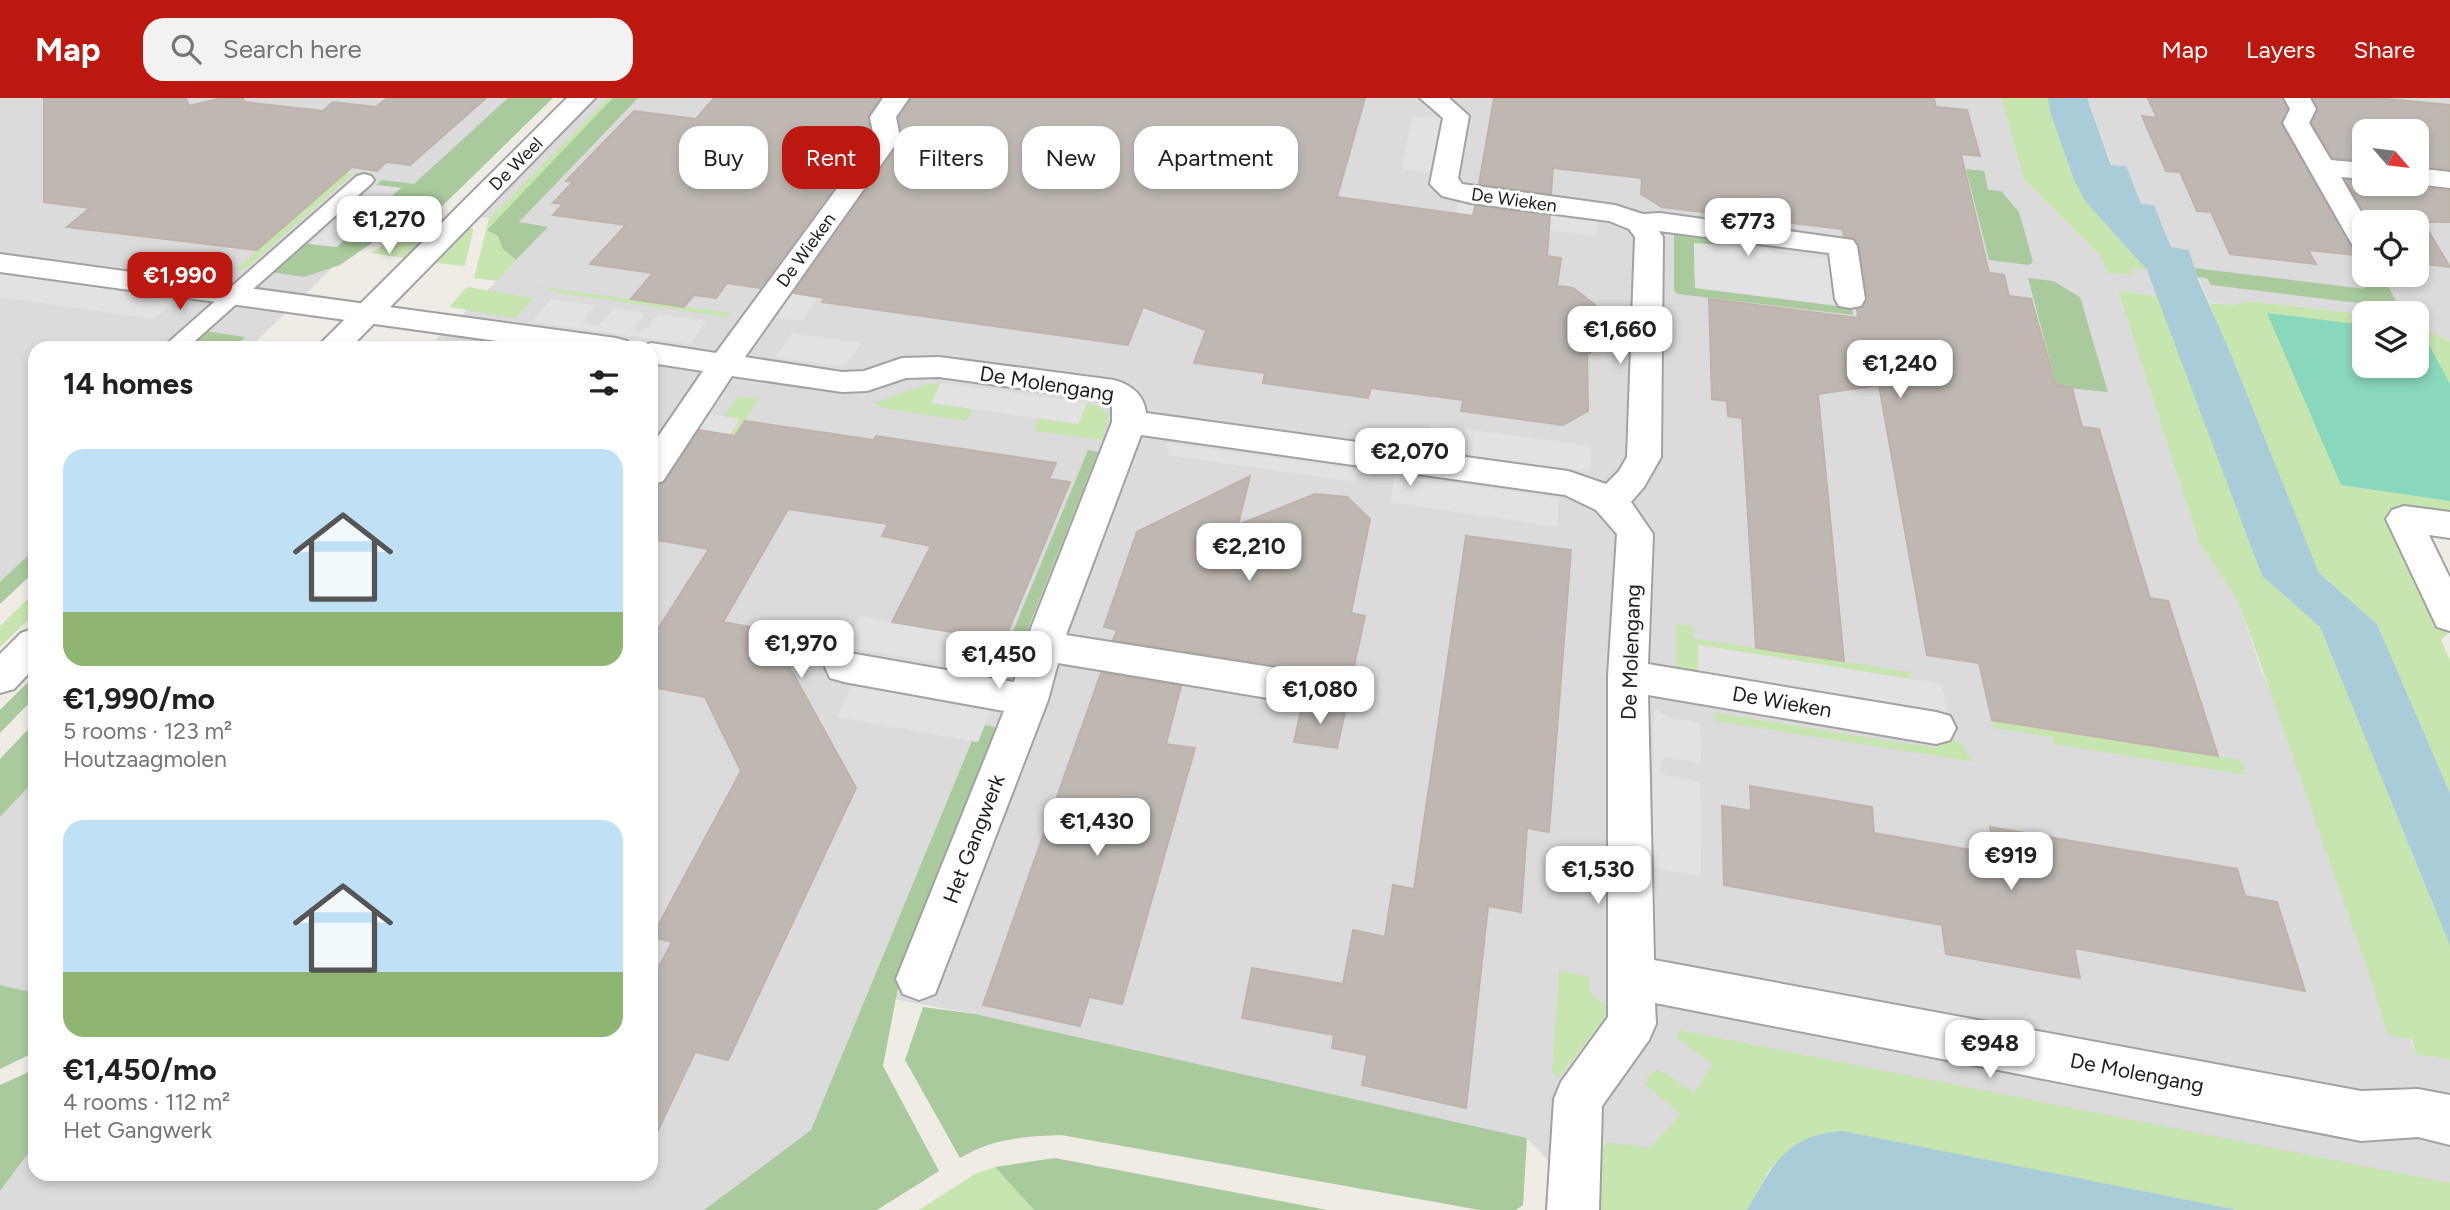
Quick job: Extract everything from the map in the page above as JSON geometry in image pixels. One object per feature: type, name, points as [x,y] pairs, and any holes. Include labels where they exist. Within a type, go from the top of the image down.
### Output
[{"type":"street","name":"De Weel","points":[[339,341],[582,98]]},
{"type":"street","name":"De Wieken","points":[[723,364],[887,138],[883,117],[897,98]]},
{"type":"street","name":"De Wieken","points":[[1433,98],[1456,116],[1444,178],[1444,184],[1452,190],[1471,195],[1615,213],[1640,223],[1660,222],[1843,246],[1850,299]]},
{"type":"street","points":[[2297,98],[2303,109],[2296,123],[2352,221]]},
{"type":"street","points":[[2320,167],[2352,170]]},
{"type":"street","points":[[2429,177],[2450,180]]},
{"type":"street","points":[[1611,501],[1632,479],[1644,457],[1649,237],[1640,223]]},
{"type":"street","points":[[0,263],[236,293],[565,341]]},
{"type":"street","name":"De Molengang","points":[[658,354],[842,382],[867,381],[902,368],[939,367],[1114,391],[1125,397],[1130,408],[1129,422],[1568,483],[1593,491],[1611,501],[1627,516],[1635,534],[1629,676],[1631,977],[2361,1115],[2418,1113],[2450,1120]]},
{"type":"street","points":[[658,462],[723,364]]},
{"type":"street","name":"Het Gangwerk","points":[[919,979],[1028,700],[1043,646],[1129,422]]},
{"type":"street","points":[[2450,525],[2404,519],[2450,617]]},
{"type":"street","points":[[1043,646],[1328,692]]},
{"type":"street","points":[[0,678],[28,650]]},
{"type":"street","points":[[844,667],[1028,700]]},
{"type":"street","name":"De Wieken","points":[[1629,676],[1936,728]]},
{"type":"street","points":[[1573,1210],[1578,1099],[1632,1024],[1631,977]]},
{"type":"lane","points":[[181,341],[364,180]]},
{"type":"shaded area","points":[[0,98],[519,98],[354,247],[256,341],[28,341],[28,560],[0,587]]},
{"type":"shaded area","points":[[589,98],[2001,98],[2024,179],[2100,255],[2109,273],[2132,275],[2130,269],[2147,270],[2158,296],[2118,291],[2199,542],[2239,603],[2260,667],[2416,1054],[2450,1060],[2450,1195],[1662,1165],[1592,1207],[1527,1138],[975,1014],[870,995],[811,1130],[704,1210],[0,1210],[0,1191],[28,1153],[28,1181],[658,1181],[658,341],[434,341],[497,281],[547,227],[472,216]]},
{"type":"shaded area","points":[[2087,98],[2450,98],[2450,342],[2429,330],[2429,301],[2352,301],[2352,313],[2249,301],[2232,305],[2209,302],[2194,268],[2171,247],[2154,205],[2141,205],[2126,166],[2112,165]]},
{"type":"shaded area","points":[[1413,116],[1441,118],[1430,172],[1401,169]]},
{"type":"shaded area","points":[[376,185],[401,188],[336,247],[310,244]]},
{"type":"shaded area","points":[[1459,201],[1604,219],[1598,221],[1597,236],[1455,218]]},
{"type":"shaded area","points":[[843,215],[870,218],[802,321],[772,317]]},
{"type":"shaded area","points":[[1694,243],[1767,248],[1774,253],[1822,258],[1828,256],[1834,305],[1695,288]]},
{"type":"shaded area","points":[[0,274],[177,299],[154,319],[0,297]]},
{"type":"shaded area","points":[[551,299],[596,305],[582,321],[590,325],[599,325],[614,308],[645,313],[634,328],[638,332],[646,329],[658,314],[707,321],[690,344],[532,322]]},
{"type":"shaded area","points":[[792,333],[861,343],[845,367],[776,357]]},
{"type":"shaded area","points":[[941,383],[1087,403],[1078,424],[931,403]]},
{"type":"shaded area","points":[[709,414],[740,419],[676,515],[658,506],[658,491]]},
{"type":"shaded area","points":[[1430,424],[1591,446],[1590,472],[1426,450]]},
{"type":"shaded area","points":[[1167,443],[1362,470],[1362,473],[1355,478],[1357,482],[1167,455],[1170,451],[1165,446]]},
{"type":"shaded area","points":[[1395,475],[1559,498],[1557,527],[1390,502]]},
{"type":"shaded area","points":[[860,616],[994,640],[983,665],[986,670],[844,647]]},
{"type":"shaded area","points":[[1698,645],[1942,684],[1947,712],[1698,672]]},
{"type":"shaded area","points":[[852,686],[990,711],[978,742],[837,717]]},
{"type":"shaded area","points":[[1654,710],[1660,711],[1666,717],[1700,723],[1701,763],[1666,757],[1660,762],[1660,770],[1665,775],[1700,782],[1701,876],[1652,868]]},
{"type":"shaded area","points":[[28,787],[28,991],[0,985],[0,817]]},
{"type":"green space","points":[[508,98],[553,98],[434,214],[399,227],[383,224],[374,232],[385,234],[340,265],[304,277],[271,272],[304,243],[337,247],[400,188],[376,185],[382,180],[414,184]]},
{"type":"green space","points":[[608,98],[613,98],[498,236],[502,248],[516,260],[497,281],[474,278],[489,219]]},
{"type":"green space","points":[[613,98],[638,98],[519,222],[548,227],[516,260],[502,248],[498,236],[487,230]]},
{"type":"green space","points":[[2001,98],[2048,98],[2050,112],[2074,180],[2085,201],[2147,270],[2131,269],[2132,275],[2108,273],[2100,255],[2024,179]]},
{"type":"green space","points":[[1966,169],[1984,171],[1988,190],[2001,191],[2019,212],[2033,262],[2029,265],[1989,260]]},
{"type":"green space","points":[[345,173],[353,174],[244,270],[236,269]]},
{"type":"green space","points":[[434,222],[440,223],[404,258],[370,253],[411,230]]},
{"type":"green space","points":[[468,228],[473,228],[473,231],[465,266],[436,263]]},
{"type":"green space","points":[[1680,231],[1721,238],[1718,245],[1694,244],[1695,288],[1852,308],[1853,315],[1678,294],[1674,291],[1674,234]]},
{"type":"green space","points":[[2194,268],[2365,289],[2364,287],[2389,287],[2396,301],[2352,302],[2211,285],[2207,278],[2197,277]]},
{"type":"green space","points":[[2028,278],[2053,281],[2080,297],[2108,392],[2057,387]]},
{"type":"green space","points":[[534,286],[731,313],[728,317],[566,294]]},
{"type":"green space","points":[[467,287],[534,298],[515,318],[449,307]]},
{"type":"green space","points":[[2118,291],[2158,296],[2262,576],[2320,627],[2450,946],[2450,1060],[2416,1054],[2412,1039],[2388,1035],[2239,603],[2199,542]]},
{"type":"green space","points":[[2249,301],[2352,313],[2352,378],[2429,378],[2429,330],[2450,342],[2450,520],[2391,513],[2448,633],[2441,640],[2450,660],[2450,793],[2377,624],[2319,573],[2209,303],[2232,305]]},
{"type":"green space","points":[[2267,313],[2352,324],[2352,378],[2429,378],[2429,345],[2450,384],[2450,501],[2341,485]]},
{"type":"green space","points":[[205,331],[245,337],[241,341],[195,341]]},
{"type":"green space","points":[[941,383],[931,403],[973,409],[966,421],[883,408],[874,403],[925,385]]},
{"type":"green space","points":[[738,396],[759,399],[665,541],[658,540],[658,504],[740,419],[724,416]]},
{"type":"green space","points":[[1087,403],[1099,406],[1109,415],[1102,440],[1034,431],[1039,418],[1078,424]]},
{"type":"green space","points":[[1088,450],[1098,452],[1015,661],[1005,670],[986,670],[983,665],[994,640],[1009,641]]},
{"type":"green space","points":[[28,556],[28,578],[0,604],[0,582]]},
{"type":"green space","points":[[28,599],[28,620],[0,647],[0,626]]},
{"type":"green space","points":[[1676,624],[1693,626],[1693,638],[1910,672],[1911,679],[1699,645],[1698,672],[1676,668]]},
{"type":"green space","points":[[28,682],[28,704],[0,733],[0,710]]},
{"type":"green space","points":[[1715,713],[1935,748],[1945,739],[1952,739],[1961,743],[1975,762],[1714,721]]},
{"type":"green space","points":[[1992,720],[2241,760],[2246,775],[2054,744],[2052,737],[1994,728]]},
{"type":"green space","points":[[985,725],[999,728],[899,982],[883,1066],[939,1171],[877,1210],[704,1210],[811,1130],[972,741],[978,742]]},
{"type":"green space","points":[[28,729],[28,787],[0,817],[0,759]]},
{"type":"green space","points":[[1559,971],[1588,976],[1590,992],[1606,1007],[1607,1015],[1558,1078],[1552,1073]]},
{"type":"green space","points":[[0,985],[28,991],[28,1055],[0,1069]]},
{"type":"green space","points":[[923,1007],[975,1014],[1527,1138],[1523,1205],[1516,1210],[1480,1210],[1061,1135],[1008,1140],[983,1147],[960,1158],[905,1060]]},
{"type":"green space","points":[[1680,1030],[2450,1183],[2450,1210],[2238,1210],[1843,1131],[1810,1137],[1771,1167],[1747,1210],[1592,1210],[1595,1153],[1608,1142],[1650,1148],[1681,1114],[1646,1085],[1648,1075],[1657,1070],[1664,1072],[1694,1093],[1713,1064],[1678,1039],[1676,1034]]},
{"type":"green space","points":[[28,1072],[28,1153],[0,1191],[0,1085]]},
{"type":"green space","points":[[1055,1158],[1327,1210],[1034,1210],[995,1167]]},
{"type":"green space","points":[[995,1167],[1034,1210],[919,1210],[975,1174]]},
{"type":"water","points":[[2048,98],[2087,98],[2111,165],[2126,166],[2141,204],[2154,205],[2171,247],[2189,250],[2197,277],[2319,573],[2377,624],[2450,793],[2450,946],[2320,627],[2262,576],[2147,270],[2085,201],[2074,180],[2050,112]]},
{"type":"water","points":[[1843,1131],[2238,1210],[1747,1210],[1783,1155],[1808,1138]]},
{"type":"building","points":[[44,98],[186,98],[189,106],[222,98],[243,98],[244,102],[323,111],[333,102],[376,107],[387,98],[486,98],[410,165],[386,162],[377,171],[352,167],[257,250],[67,227],[90,208],[44,202]]},
{"type":"building","points":[[714,98],[880,98],[868,116],[869,126],[782,126],[782,189],[833,189],[760,288],[727,283],[716,298],[694,295],[684,307],[631,299],[653,273],[590,264],[626,225],[553,215],[563,204],[553,203],[573,182],[566,181],[634,111],[696,119]]},
{"type":"building","points":[[912,98],[1365,98],[1337,197],[1473,216],[1475,206],[1550,216],[1547,256],[1561,258],[1557,286],[1573,288],[1595,305],[1590,353],[1587,352],[1588,411],[1563,425],[1461,411],[1463,400],[1371,388],[1368,398],[1263,383],[1265,373],[1194,363],[1206,330],[1143,307],[1128,345],[822,302],[825,298],[794,293],[867,189],[880,189],[880,171],[894,151],[894,189],[1008,189],[1008,126],[900,126],[899,118]]},
{"type":"building","points":[[1494,98],[1934,98],[1936,107],[1967,110],[1980,156],[1961,154],[1989,273],[2004,275],[2009,296],[2031,299],[2056,386],[2072,388],[2082,427],[2099,429],[2150,598],[2168,601],[2218,756],[1992,720],[1979,663],[1927,655],[1879,385],[1818,394],[1844,661],[1756,648],[1742,418],[1728,416],[1727,401],[1712,399],[1709,299],[1858,318],[1857,309],[1863,307],[1868,299],[1859,245],[1853,237],[1844,236],[1842,229],[1662,207],[1641,194],[1642,178],[1553,168],[1551,194],[1479,184]]},
{"type":"building","points":[[2148,98],[2281,98],[2287,109],[2281,124],[2352,248],[2352,255],[2308,250],[2316,264],[2230,254],[2211,212],[2197,211],[2180,172],[2166,171],[2142,116],[2157,118]]},
{"type":"building","points":[[2313,98],[2378,98],[2450,105],[2450,169],[2429,167],[2429,119],[2352,119],[2352,159],[2333,158],[2312,123],[2318,110]]},
{"type":"building","points":[[2429,189],[2450,191],[2450,222],[2429,222],[2429,210],[2363,210],[2355,196],[2429,196]]},
{"type":"building","points":[[2429,232],[2450,267],[2429,264]]},
{"type":"building","points":[[745,421],[874,440],[876,436],[1056,463],[1049,479],[1070,482],[1004,641],[892,622],[931,546],[882,536],[888,524],[788,509],[723,622],[766,630],[773,637],[856,788],[728,1060],[695,1052],[658,1130],[658,969],[672,942],[658,938],[658,926],[741,771],[705,697],[658,688],[658,629],[709,549],[658,540],[658,484],[665,482],[699,430],[735,436]]},
{"type":"building","points":[[1250,476],[1238,525],[1315,494],[1347,497],[1370,519],[1351,613],[1365,616],[1349,689],[1343,679],[1328,673],[1113,640],[1117,630],[1104,627],[1137,532]]},
{"type":"building","points":[[1466,536],[1571,550],[1549,832],[1527,828],[1521,912],[1488,906],[1466,1108],[1362,1085],[1367,1055],[1332,1048],[1334,1035],[1242,1018],[1252,968],[1343,984],[1353,930],[1385,937],[1393,885],[1414,889]]},
{"type":"building","points":[[1101,673],[1181,686],[1166,744],[1195,748],[1122,1004],[1089,997],[1080,1026],[983,1005]]},
{"type":"building","points":[[1348,698],[1337,748],[1294,742],[1302,706],[1329,710],[1343,705]]},
{"type":"building","points":[[1750,786],[1872,807],[1874,833],[1994,854],[1990,827],[2237,869],[2245,896],[2277,902],[2305,991],[2074,948],[2080,978],[1946,954],[1942,925],[1724,885],[1722,806],[1751,811]]}]
